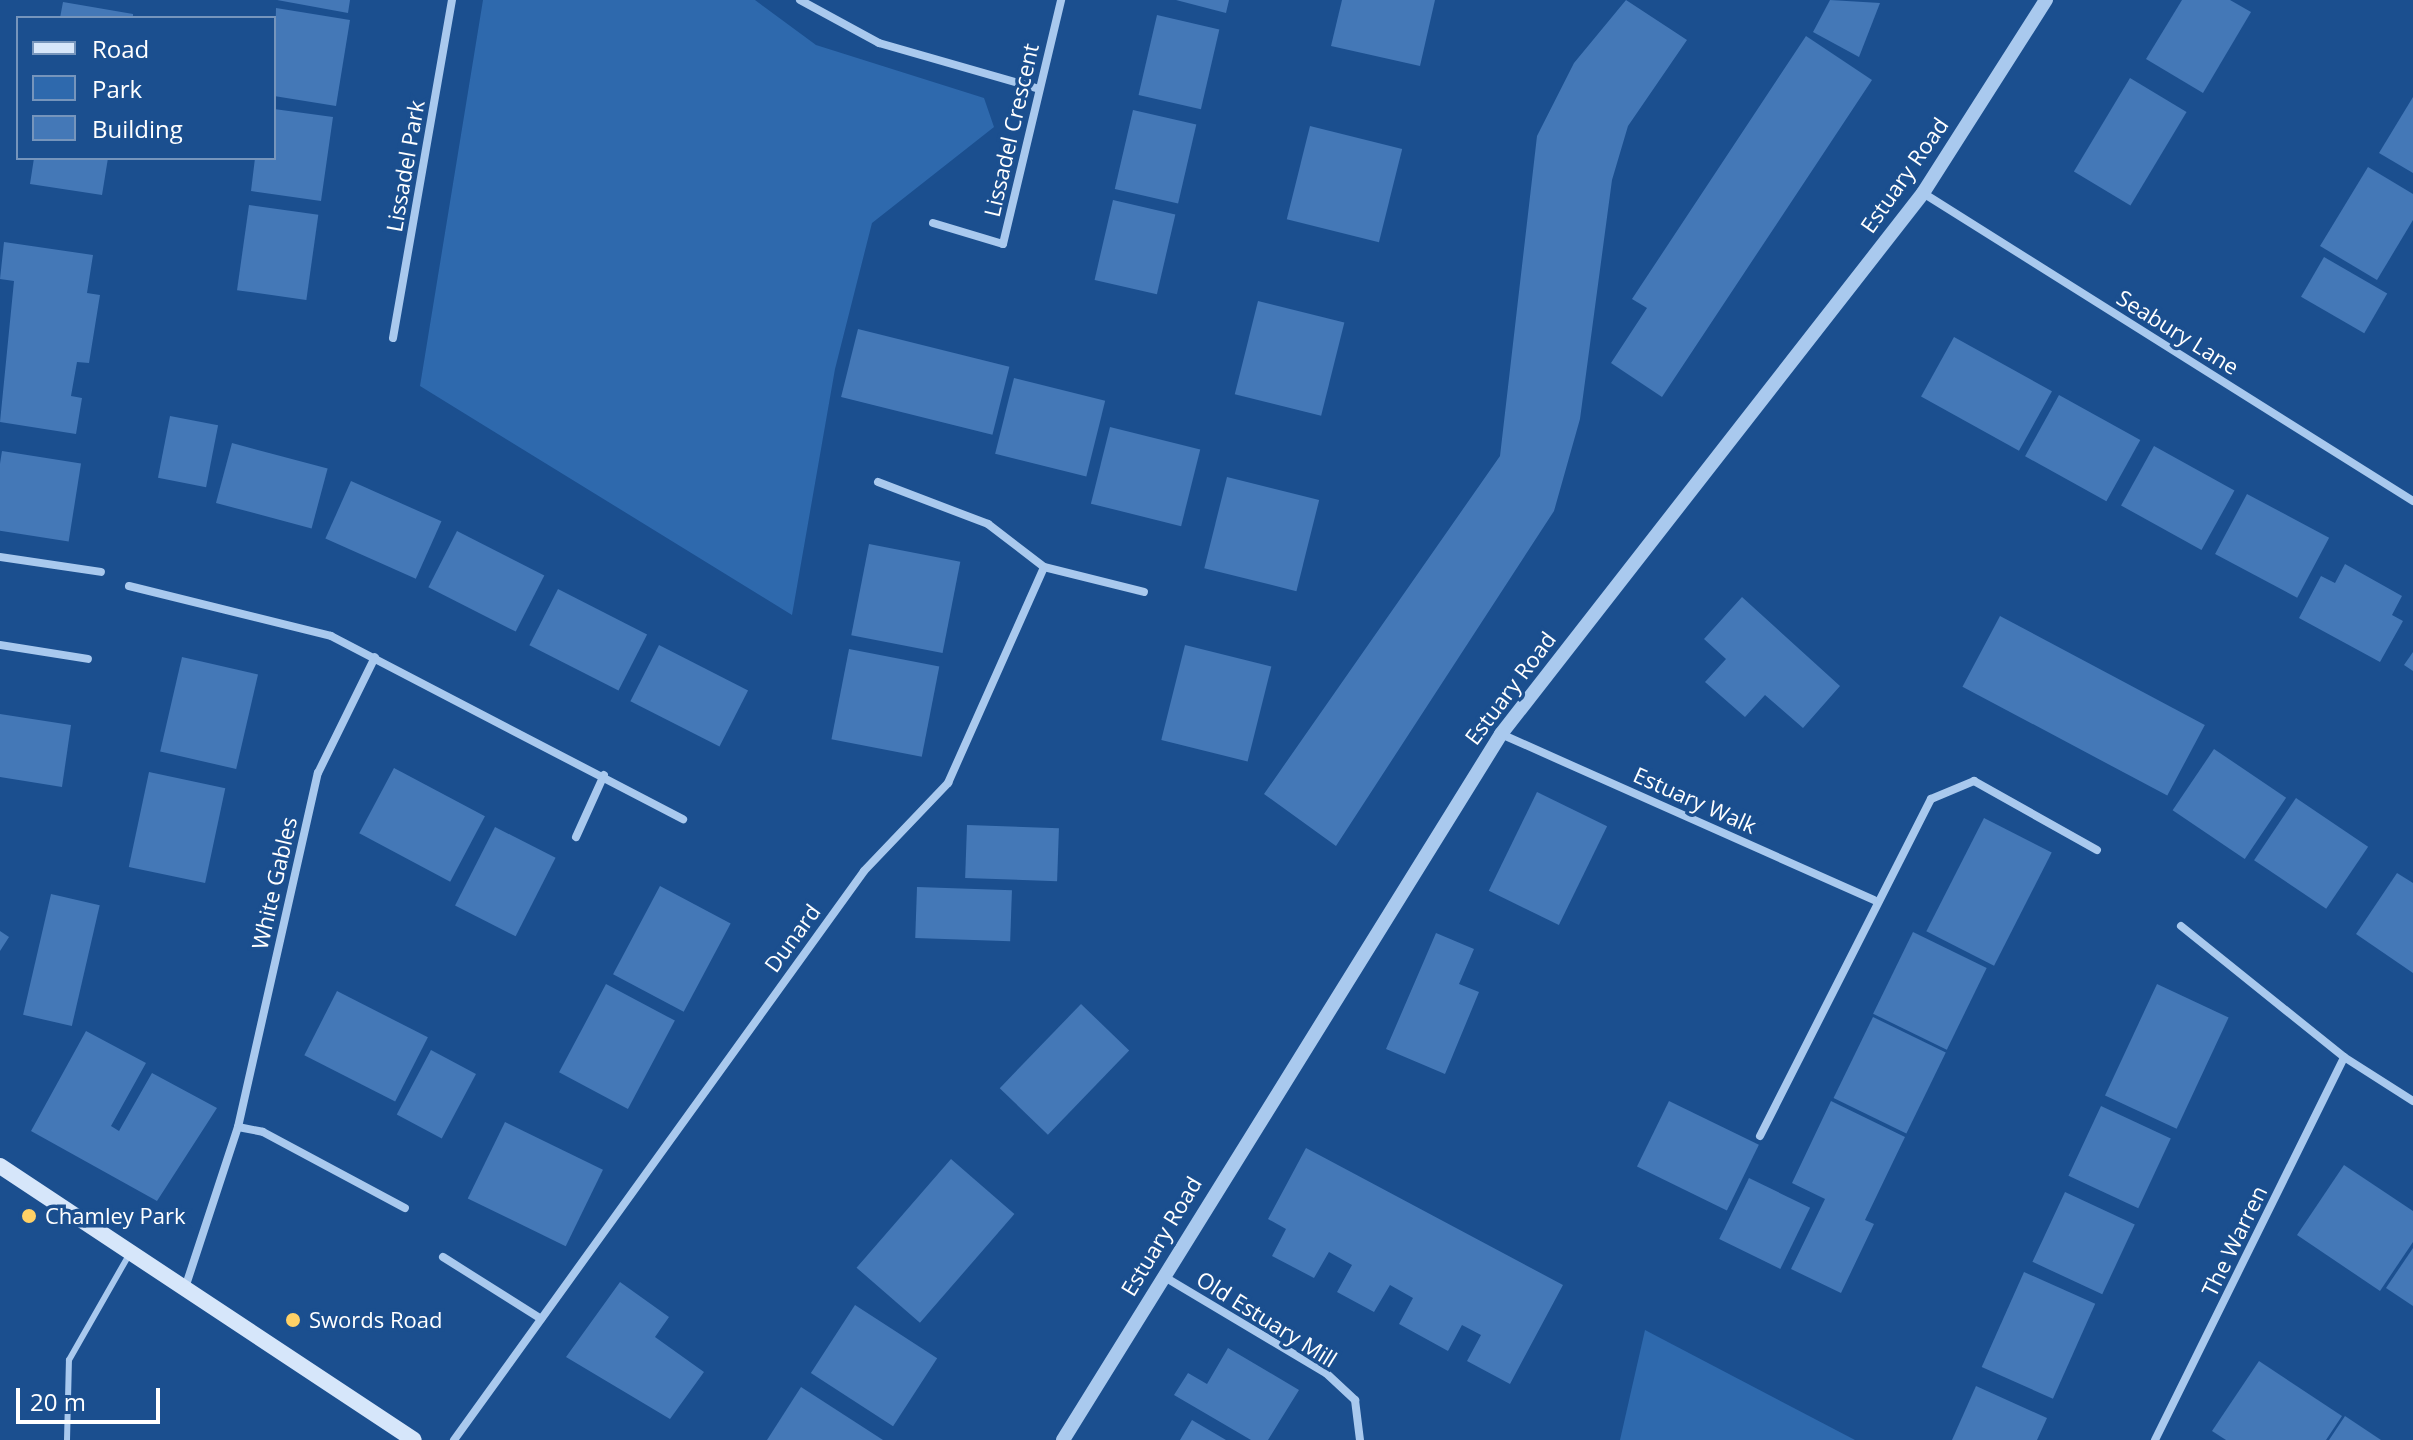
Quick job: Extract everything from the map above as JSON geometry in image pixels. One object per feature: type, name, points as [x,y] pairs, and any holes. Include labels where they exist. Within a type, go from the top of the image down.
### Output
[{"type":"main road","points":[[0,1166],[414,1440]]},
{"type":"street","name":"Lissadel Park","points":[[393,338],[452,0]]},
{"type":"street","points":[[800,0],[879,43],[1039,89]]},
{"type":"street","name":"Lissadel Crescent","points":[[933,223],[1003,244],[1061,0]]},
{"type":"street","name":"Estuary Road","points":[[1063,1440],[1501,734],[1923,193],[2046,0]]},
{"type":"street","name":"Seabury Lane","points":[[1923,193],[2413,501]]},
{"type":"street","points":[[878,482],[988,524],[1044,567],[1144,592]]},
{"type":"street","points":[[0,557],[101,572]]},
{"type":"street","name":"Dunard","points":[[454,1440],[880,850],[948,783],[1044,567]]},
{"type":"street","points":[[129,586],[331,636],[604,775],[683,819]]},
{"type":"street","points":[[0,645],[88,659]]},
{"type":"street","name":"White Gables","points":[[185,1288],[238,1127],[318,773],[375,657]]},
{"type":"street","name":"Estuary Walk","points":[[1501,734],[1874,900]]},
{"type":"street","points":[[576,837],[604,775]]},
{"type":"street","points":[[1760,1136],[1874,900],[1931,799],[1974,781],[2097,850]]},
{"type":"street","points":[[2181,926],[2344,1057],[2413,1101]]},
{"type":"street","name":"The Warren","points":[[2155,1440],[2344,1057]]},
{"type":"street","points":[[238,1127],[263,1132],[405,1208]]},
{"type":"street","points":[[443,1257],[541,1319]]},
{"type":"street","name":"Old Estuary Mill","points":[[1163,1276],[1326,1373],[1355,1400],[1360,1440]]},
{"type":"lane","points":[[67,1440],[69,1360],[131,1252]]},
{"type":"green space","points":[[483,0],[755,0],[816,45],[984,98],[994,127],[872,223],[835,369],[792,615],[420,386]]},
{"type":"green space","points":[[1645,1330],[1855,1440],[1620,1440]]},
{"type":"building","points":[[277,0],[350,0],[348,13]]},
{"type":"building","points":[[1176,0],[1229,0],[1226,13]]},
{"type":"building","points":[[1342,0],[1435,0],[1420,66],[1331,46]]},
{"type":"building","points":[[1626,0],[1687,40],[1628,126],[1612,180],[1580,419],[1554,511],[1336,846],[1264,794],[1500,456],[1537,136],[1574,63]]},
{"type":"building","points":[[1830,0],[1880,3],[1859,57],[1813,32]]},
{"type":"building","points":[[2182,0],[2230,0],[2251,12],[2203,93],[2146,59]]},
{"type":"building","points":[[63,2],[133,14],[133,16],[60,16]]},
{"type":"building","points":[[276,8],[350,20],[336,106],[276,96]]},
{"type":"building","points":[[1157,15],[1219,29],[1201,109],[1139,95]]},
{"type":"building","points":[[1806,36],[1872,80],[1662,397],[1611,363],[1647,308],[1632,299]]},
{"type":"building","points":[[2130,78],[2187,112],[2130,205],[2074,171]]},
{"type":"building","points":[[2413,97],[2413,173],[2379,153]]},
{"type":"building","points":[[276,109],[333,117],[321,201],[251,191],[255,160],[276,160]]},
{"type":"building","points":[[1133,110],[1196,125],[1178,204],[1115,189]]},
{"type":"building","points":[[1310,126],[1402,149],[1379,242],[1287,219]]},
{"type":"building","points":[[34,160],[108,160],[102,195],[30,184]]},
{"type":"building","points":[[2368,167],[2413,194],[2413,220],[2377,280],[2320,246]]},
{"type":"building","points":[[1113,200],[1175,214],[1157,294],[1095,280]]},
{"type":"building","points":[[249,205],[318,215],[306,300],[237,290]]},
{"type":"building","points":[[4,242],[93,255],[87,293],[100,295],[89,363],[77,362],[71,396],[82,398],[76,434],[0,422],[14,281],[0,279]]},
{"type":"building","points":[[2324,257],[2387,294],[2364,333],[2301,297]]},
{"type":"building","points":[[1258,301],[1344,323],[1321,416],[1235,394]]},
{"type":"building","points":[[858,329],[1009,367],[992,435],[841,397]]},
{"type":"building","points":[[1954,337],[2052,391],[2019,451],[1921,396]]},
{"type":"building","points":[[1014,378],[1105,401],[1086,476],[995,454]]},
{"type":"building","points":[[2059,395],[2140,440],[2106,501],[2025,456]]},
{"type":"building","points":[[170,416],[218,425],[206,487],[158,478]]},
{"type":"building","points":[[1110,427],[1200,449],[1181,526],[1091,504]]},
{"type":"building","points":[[232,443],[328,469],[312,529],[216,503]]},
{"type":"building","points":[[2154,446],[2234,491],[2201,550],[2121,505]]},
{"type":"building","points":[[2,451],[81,464],[69,542],[0,531]]},
{"type":"building","points":[[1227,477],[1319,500],[1296,591],[1204,568]]},
{"type":"building","points":[[351,481],[441,521],[416,579],[325,539]]},
{"type":"building","points":[[2247,494],[2329,538],[2297,598],[2215,554]]},
{"type":"building","points":[[457,531],[544,575],[516,632],[428,587]]},
{"type":"building","points":[[869,544],[960,562],[943,653],[851,635]]},
{"type":"building","points":[[2345,564],[2402,596],[2392,615],[2403,621],[2380,662],[2299,618],[2321,576],[2335,583]]},
{"type":"building","points":[[558,589],[647,634],[618,691],[529,645]]},
{"type":"building","points":[[1742,597],[1840,686],[1803,728],[1765,695],[1745,717],[1705,682],[1726,659],[1704,639]]},
{"type":"building","points":[[2000,616],[2205,725],[2167,796],[1962,687]]},
{"type":"building","points":[[659,645],[748,690],[719,747],[630,701]]},
{"type":"building","points":[[1185,645],[1271,667],[1248,762],[1161,740]]},
{"type":"building","points":[[849,649],[939,667],[922,757],[831,739]]},
{"type":"building","points":[[2413,652],[2413,671],[2404,665]]},
{"type":"building","points":[[182,657],[258,675],[236,769],[160,752]]},
{"type":"building","points":[[0,714],[71,725],[62,787],[0,777]]},
{"type":"building","points":[[2214,749],[2286,798],[2245,859],[2173,810]]},
{"type":"building","points":[[394,768],[485,816],[450,882],[359,833]]},
{"type":"building","points":[[149,772],[225,788],[205,883],[129,867]]},
{"type":"building","points":[[1537,792],[1607,826],[1559,925],[1489,891]]},
{"type":"building","points":[[2296,798],[2368,847],[2326,909],[2254,860]]},
{"type":"building","points":[[1984,818],[2052,853],[1994,966],[1926,931]]},
{"type":"building","points":[[967,825],[1059,828],[1057,881],[965,878]]},
{"type":"building","points":[[495,827],[556,858],[516,936],[455,905]]},
{"type":"building","points":[[2397,873],[2413,883],[2413,973],[2356,934]]},
{"type":"building","points":[[660,886],[731,924],[684,1012],[613,974]]},
{"type":"building","points":[[917,887],[1012,890],[1010,941],[915,938]]},
{"type":"building","points":[[51,894],[100,905],[72,1026],[23,1015]]},
{"type":"building","points":[[0,931],[9,937],[0,951]]},
{"type":"building","points":[[1913,932],[1987,968],[1947,1050],[1873,1014]]},
{"type":"building","points":[[1436,933],[1474,949],[1459,984],[1479,992],[1445,1074],[1386,1049]]},
{"type":"building","points":[[606,984],[675,1021],[628,1109],[559,1072]]},
{"type":"building","points":[[2157,984],[2229,1017],[2177,1129],[2105,1095]]},
{"type":"building","points":[[337,991],[428,1037],[395,1101],[304,1055]]},
{"type":"building","points":[[1081,1004],[1129,1051],[1048,1135],[1000,1088]]},
{"type":"building","points":[[1873,1017],[1946,1053],[1906,1133],[1834,1098]]},
{"type":"building","points":[[86,1031],[146,1063],[111,1126],[119,1131],[152,1073],[217,1108],[157,1201],[31,1131]]},
{"type":"building","points":[[431,1050],[476,1074],[442,1138],[397,1114]]},
{"type":"building","points":[[1669,1101],[1759,1145],[1727,1210],[1637,1167]]},
{"type":"building","points":[[1831,1101],[1905,1137],[1865,1220],[1874,1224],[1841,1293],[1791,1269],[1825,1199],[1792,1183]]},
{"type":"building","points":[[2101,1106],[2171,1139],[2138,1208],[2068,1176]]},
{"type":"building","points":[[505,1122],[603,1170],[566,1246],[468,1198]]},
{"type":"building","points":[[1306,1148],[1563,1285],[1510,1384],[1467,1361],[1481,1335],[1462,1325],[1448,1351],[1399,1324],[1413,1298],[1390,1285],[1374,1312],[1337,1292],[1352,1265],[1329,1252],[1314,1278],[1272,1256],[1286,1229],[1268,1219]]},
{"type":"building","points":[[951,1159],[1014,1214],[920,1323],[857,1268]]},
{"type":"building","points":[[2344,1165],[2413,1211],[2413,1242],[2380,1291],[2297,1235]]},
{"type":"building","points":[[1749,1178],[1810,1208],[1780,1269],[1719,1239]]},
{"type":"building","points":[[2065,1192],[2135,1225],[2102,1294],[2032,1262]]},
{"type":"building","points":[[2413,1248],[2413,1306],[2386,1288]]},
{"type":"building","points":[[2024,1272],[2095,1304],[2053,1399],[1982,1367]]},
{"type":"building","points":[[620,1282],[669,1317],[655,1337],[704,1372],[670,1419],[566,1357]]},
{"type":"building","points":[[855,1305],[937,1358],[893,1426],[811,1373]]},
{"type":"building","points":[[1228,1348],[1299,1390],[1268,1440],[1251,1440],[1174,1395],[1188,1373],[1207,1384]]},
{"type":"building","points":[[2259,1361],[2342,1416],[2326,1440],[2226,1440],[2212,1431]]},
{"type":"building","points":[[1976,1386],[2047,1418],[2037,1440],[1952,1440]]},
{"type":"building","points":[[801,1387],[883,1440],[767,1440]]},
{"type":"building","points":[[2345,1416],[2381,1440],[2329,1440]]},
{"type":"building","points":[[1192,1420],[1226,1440],[1180,1440]]},
{"type":"place","name":"Chamley Park","points":[[29,1216]]},
{"type":"place","name":"Swords Road","points":[[293,1320]]}]
